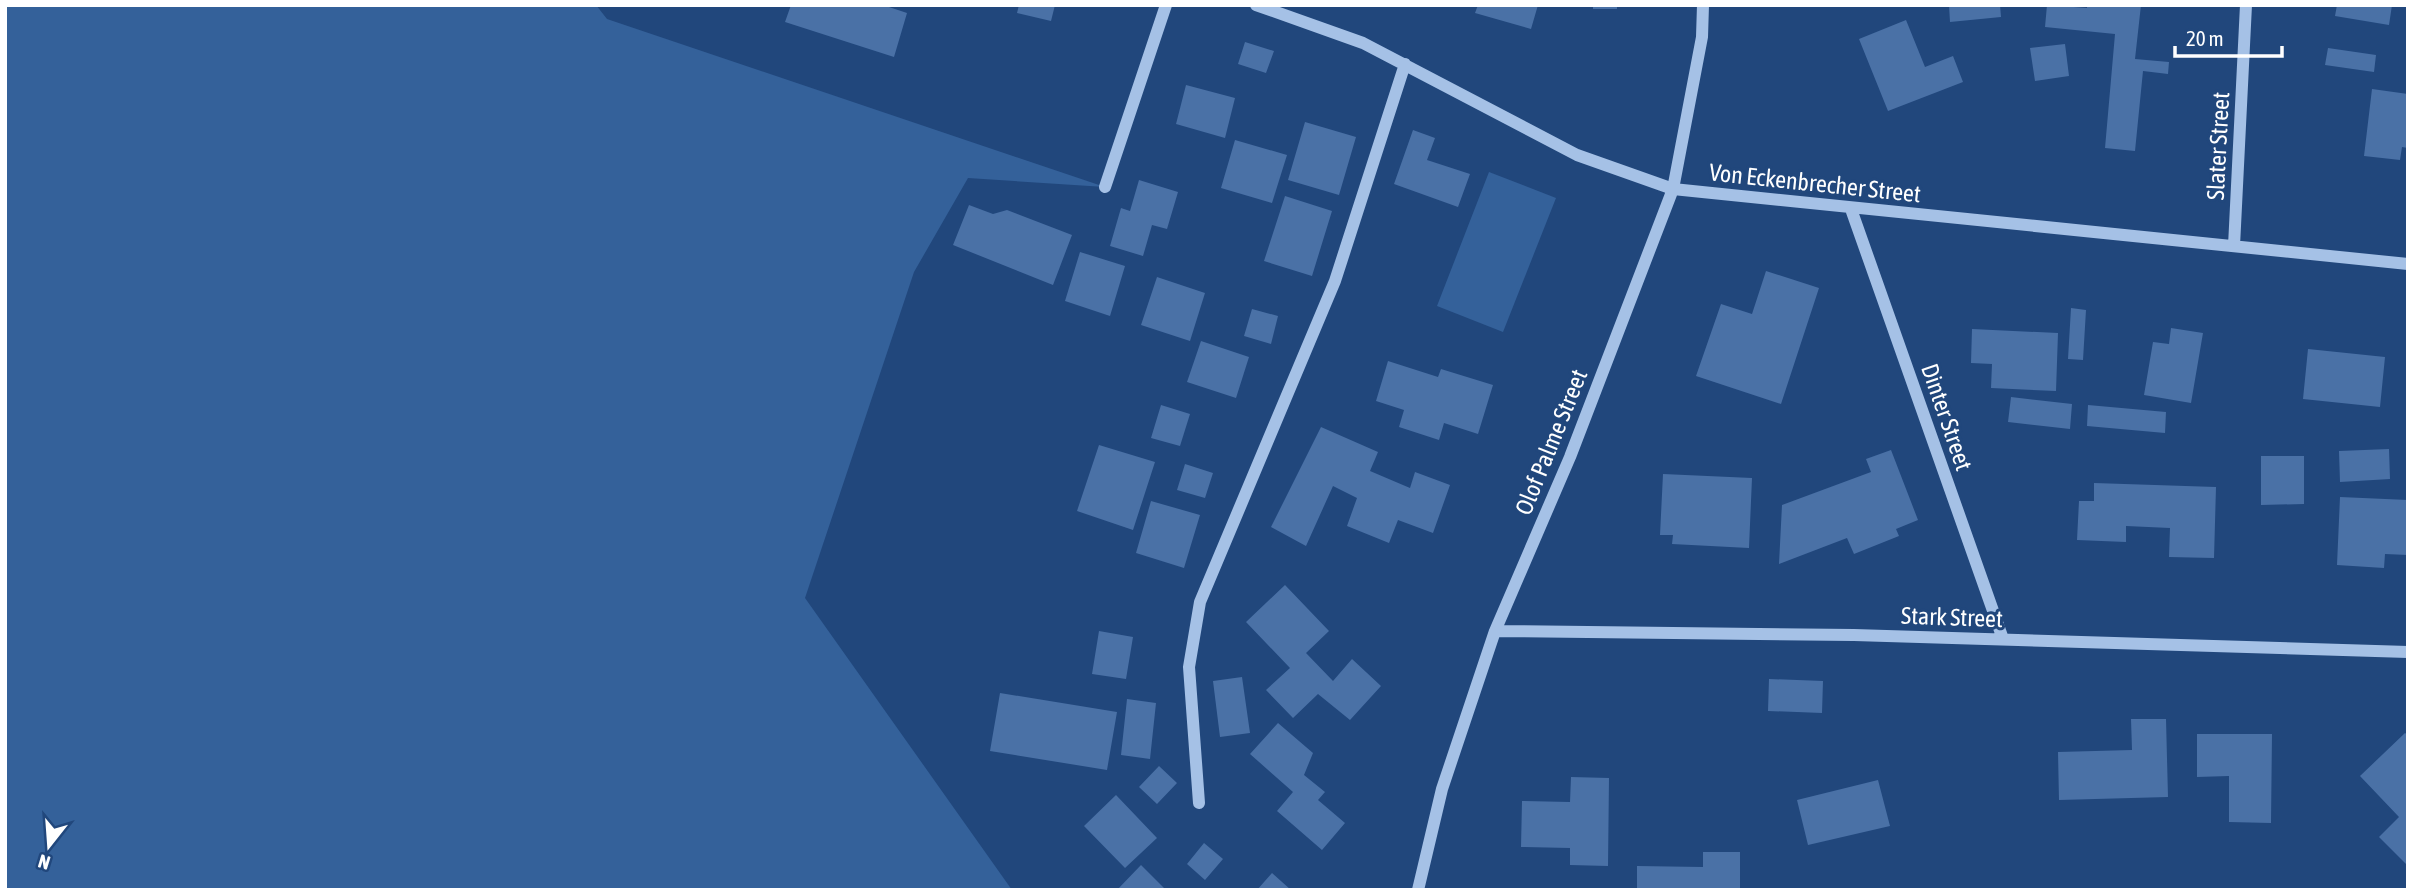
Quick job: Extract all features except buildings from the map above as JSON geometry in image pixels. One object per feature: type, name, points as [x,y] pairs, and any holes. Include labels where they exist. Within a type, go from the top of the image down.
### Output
[{"type":"street","points":[[1105,187],[1166,5]]},
{"type":"street","name":"Von Eckenbrecher Street","points":[[1256,5],[1363,43],[1577,155],[1674,189],[2408,264]]},
{"type":"street","name":"Olof Palme Street","points":[[1418,890],[1442,789],[1495,631],[1570,457],[1674,189],[1702,37],[1703,5]]},
{"type":"street","name":"Slater Street","points":[[2234,247],[2246,5]]},
{"type":"street","points":[[1199,803],[1189,667],[1193,630],[1200,602],[1335,281],[1405,64]]},
{"type":"street","name":"Dinter Street","points":[[1852,209],[2003,639]]},
{"type":"street","name":"Stark Street","points":[[1495,631],[2003,639],[2408,652]]},
{"type":"shaded area","points":[[5,5],[596,5],[607,19],[1105,187],[968,178],[914,272],[805,598],[1012,890],[5,890]]},
{"type":"shaded area","points":[[1489,172],[1556,198],[1503,332],[1437,306]]}]
